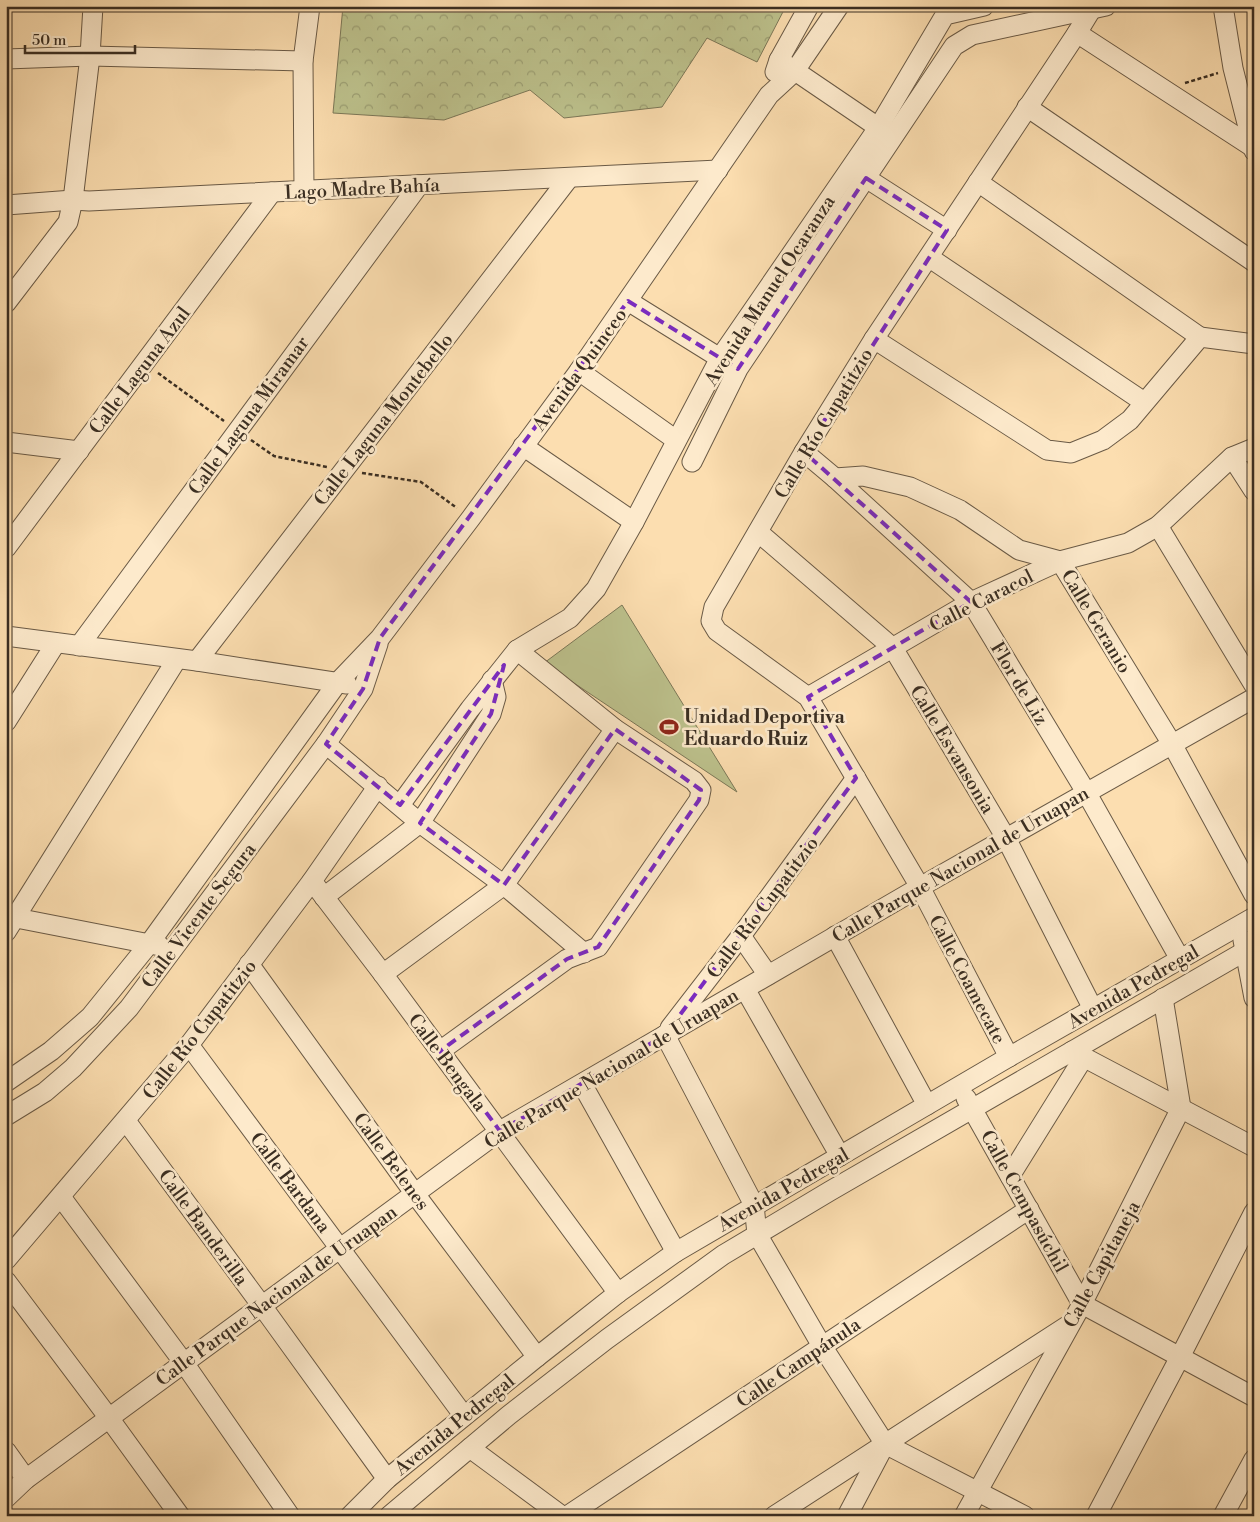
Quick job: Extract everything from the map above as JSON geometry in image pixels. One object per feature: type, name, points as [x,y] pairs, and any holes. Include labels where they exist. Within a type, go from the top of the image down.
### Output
[{"type":"street","points":[[6,303],[68,222],[73,200],[90,56],[93,6]]},
{"type":"street","points":[[304,191],[303,61],[310,6]]},
{"type":"street","name":"Avenida Quinceo","points":[[768,95],[779,60],[809,6]]},
{"type":"street","name":"Avenida Quinceo","points":[[338,682],[380,638],[471,518],[579,371],[768,95],[794,72],[839,6]]},
{"type":"street","name":"Avenida Manuel Ocaranza","points":[[692,462],[738,369],[866,178],[886,133],[948,11],[984,6]]},
{"type":"street","points":[[1223,6],[1233,68],[1254,149]]},
{"type":"street","name":"Avenida Manuel Ocaranza","points":[[400,806],[492,680],[517,650],[570,618],[596,589],[634,522],[720,358],[886,133],[954,46],[972,35],[1098,8]]},
{"type":"street","name":"Calle Río Cupatitzio","points":[[711,621],[714,607],[804,452],[874,339],[930,258],[1077,33],[1098,8]]},
{"type":"street","points":[[1077,33],[1254,149]]},
{"type":"street","points":[[6,59],[90,56],[303,61]]},
{"type":"street","points":[[779,60],[886,133]]},
{"type":"street","points":[[1027,107],[1254,262]]},
{"type":"street","name":"Lago Madre Bahía","points":[[6,205],[73,200],[89,201],[718,170]]},
{"type":"street","name":"Calle Laguna Montebello","points":[[197,661],[569,178]]},
{"type":"street","points":[[866,178],[947,230]]},
{"type":"street","points":[[978,182],[1200,337],[1254,344]]},
{"type":"street","name":"Calle Laguna Miramar","points":[[79,646],[419,185]]},
{"type":"street","name":"Calle Laguna Azul","points":[[6,548],[272,192]]},
{"type":"street","points":[[930,258],[1144,402]]},
{"type":"street","points":[[628,300],[738,369]]},
{"type":"street","points":[[874,339],[1047,450],[1071,453],[1103,440],[1130,420],[1200,337]]},
{"type":"street","points":[[579,371],[676,440]]},
{"type":"street","points":[[6,442],[79,451]]},
{"type":"street","points":[[524,446],[634,522]]},
{"type":"street","name":"Calle Caracol","points":[[808,697],[971,602],[1060,561],[1128,543],[1158,526],[1232,457],[1254,448]]},
{"type":"street","name":"Flor de Liz","points":[[804,452],[836,478],[971,602],[1086,792],[1180,959]]},
{"type":"street","points":[[1232,457],[1254,492]]},
{"type":"street","name":"Calle Geranio","points":[[836,478],[863,476],[910,487],[960,510],[1019,550],[1060,561],[1172,744],[1254,895]]},
{"type":"street","points":[[1158,526],[1254,685]]},
{"type":"street","name":"Calle Esvansonia","points":[[758,532],[893,648],[1006,838],[1093,1009]]},
{"type":"street","name":"Calle Coamecate","points":[[711,621],[717,631],[808,697],[920,887],[1009,1057]]},
{"type":"street","points":[[6,636],[177,658],[338,682],[363,689]]},
{"type":"street","name":"Avenida Quinceo","points":[[363,689],[380,638]]},
{"type":"street","points":[[6,722],[56,643]]},
{"type":"street","points":[[440,1051],[567,959],[598,947],[699,800],[701,790],[694,781],[615,729],[517,650]]},
{"type":"street","points":[[173,949],[9,922],[177,658]]},
{"type":"street","points":[[324,898],[420,823],[491,714],[496,697],[492,680]]},
{"type":"street","name":"Calle Vicente Segura","points":[[6,1082],[51,1051],[90,1017],[149,944],[338,682]]},
{"type":"street","name":"Calle Vicente Segura","points":[[6,1116],[45,1092],[73,1068],[129,1008],[326,744],[363,689]]},
{"type":"street","name":"Calle Parque Nacional de Uruapan","points":[[6,1498],[26,1479],[500,1131],[920,887],[1254,698]]},
{"type":"street","points":[[384,974],[504,885],[615,729]]},
{"type":"street","points":[[326,744],[420,823],[504,885],[584,953]]},
{"type":"street","name":"Calle Río Cupatitzio","points":[[665,1034],[741,936],[856,778]]},
{"type":"street","name":"Calle Río Cupatitzio","points":[[6,1260],[189,1045],[312,881],[378,786]]},
{"type":"street","name":"Calle Bengala","points":[[312,881],[384,974],[618,1293]]},
{"type":"street","points":[[1246,922],[1254,998]]},
{"type":"street","name":"Avenida Pedregal","points":[[350,1516],[386,1479],[536,1357],[618,1293],[676,1252],[1009,1057],[1246,922]]},
{"type":"street","points":[[741,936],[768,975]]},
{"type":"street","points":[[835,936],[927,1105]]},
{"type":"street","name":"Avenida Pedregal","points":[[388,1516],[509,1415],[608,1338],[723,1255],[972,1108],[1078,1054],[1163,998],[1250,948]]},
{"type":"street","name":"Calle Belenes","points":[[249,964],[415,1194],[536,1357]]},
{"type":"street","points":[[745,989],[840,1156]]},
{"type":"street","points":[[1163,998],[1181,1108]]},
{"type":"street","points":[[665,1034],[754,1206],[757,1234],[822,1346],[885,1444],[1025,1516]]},
{"type":"street","name":"Calle Bardana","points":[[189,1045],[464,1416]]},
{"type":"street","points":[[1010,1176],[1078,1054],[1254,1147]]},
{"type":"street","points":[[582,1084],[676,1252]]},
{"type":"street","name":"Calle Cempasúchil","points":[[960,1086],[1082,1304]]},
{"type":"street","name":"Calle Capitaneja","points":[[964,1516],[1082,1304],[1181,1108]]},
{"type":"street","name":"Calle Banderilla","points":[[126,1121],[386,1479]]},
{"type":"street","points":[[61,1196],[184,1363],[290,1516]]},
{"type":"street","name":"Calle Campánula","points":[[567,1516],[1029,1209]]},
{"type":"street","points":[[1096,1516],[1254,1212]]},
{"type":"street","points":[[6,1281],[180,1516]]},
{"type":"street","points":[[1082,1304],[1254,1397]]},
{"type":"street","points":[[774,1516],[1070,1324]]},
{"type":"street","points":[[847,1516],[885,1444]]},
{"type":"street","points":[[470,1448],[562,1516]]},
{"type":"street","points":[[6,1451],[26,1479]]},
{"type":"street","points":[[1223,1516],[1254,1459]]},
{"type":"path","points":[[1164,89],[1233,68]]},
{"type":"path","points":[[144,363],[274,456],[344,470],[421,482],[471,518]]},
{"type":"highlighted area","points":[[866,178],[947,230],[804,452],[971,602],[808,697],[856,778],[665,1035],[500,1131],[440,1051],[567,959],[598,947],[699,800],[701,790],[615,729],[504,885],[420,823],[491,714],[504,665],[400,805],[326,744],[363,689],[380,638],[628,301],[738,369]]},
{"type":"green space","points":[[343,6],[786,6],[757,62],[707,38],[662,107],[564,118],[530,90],[444,120],[333,113]]},
{"type":"green space","name":"Unidad Deportiva Eduardo Ruiz","points":[[622,605],[737,792],[544,663]]},
{"type":"place","name":"Unidad Deportiva Eduardo Ruiz","points":[[669,727]]}]
